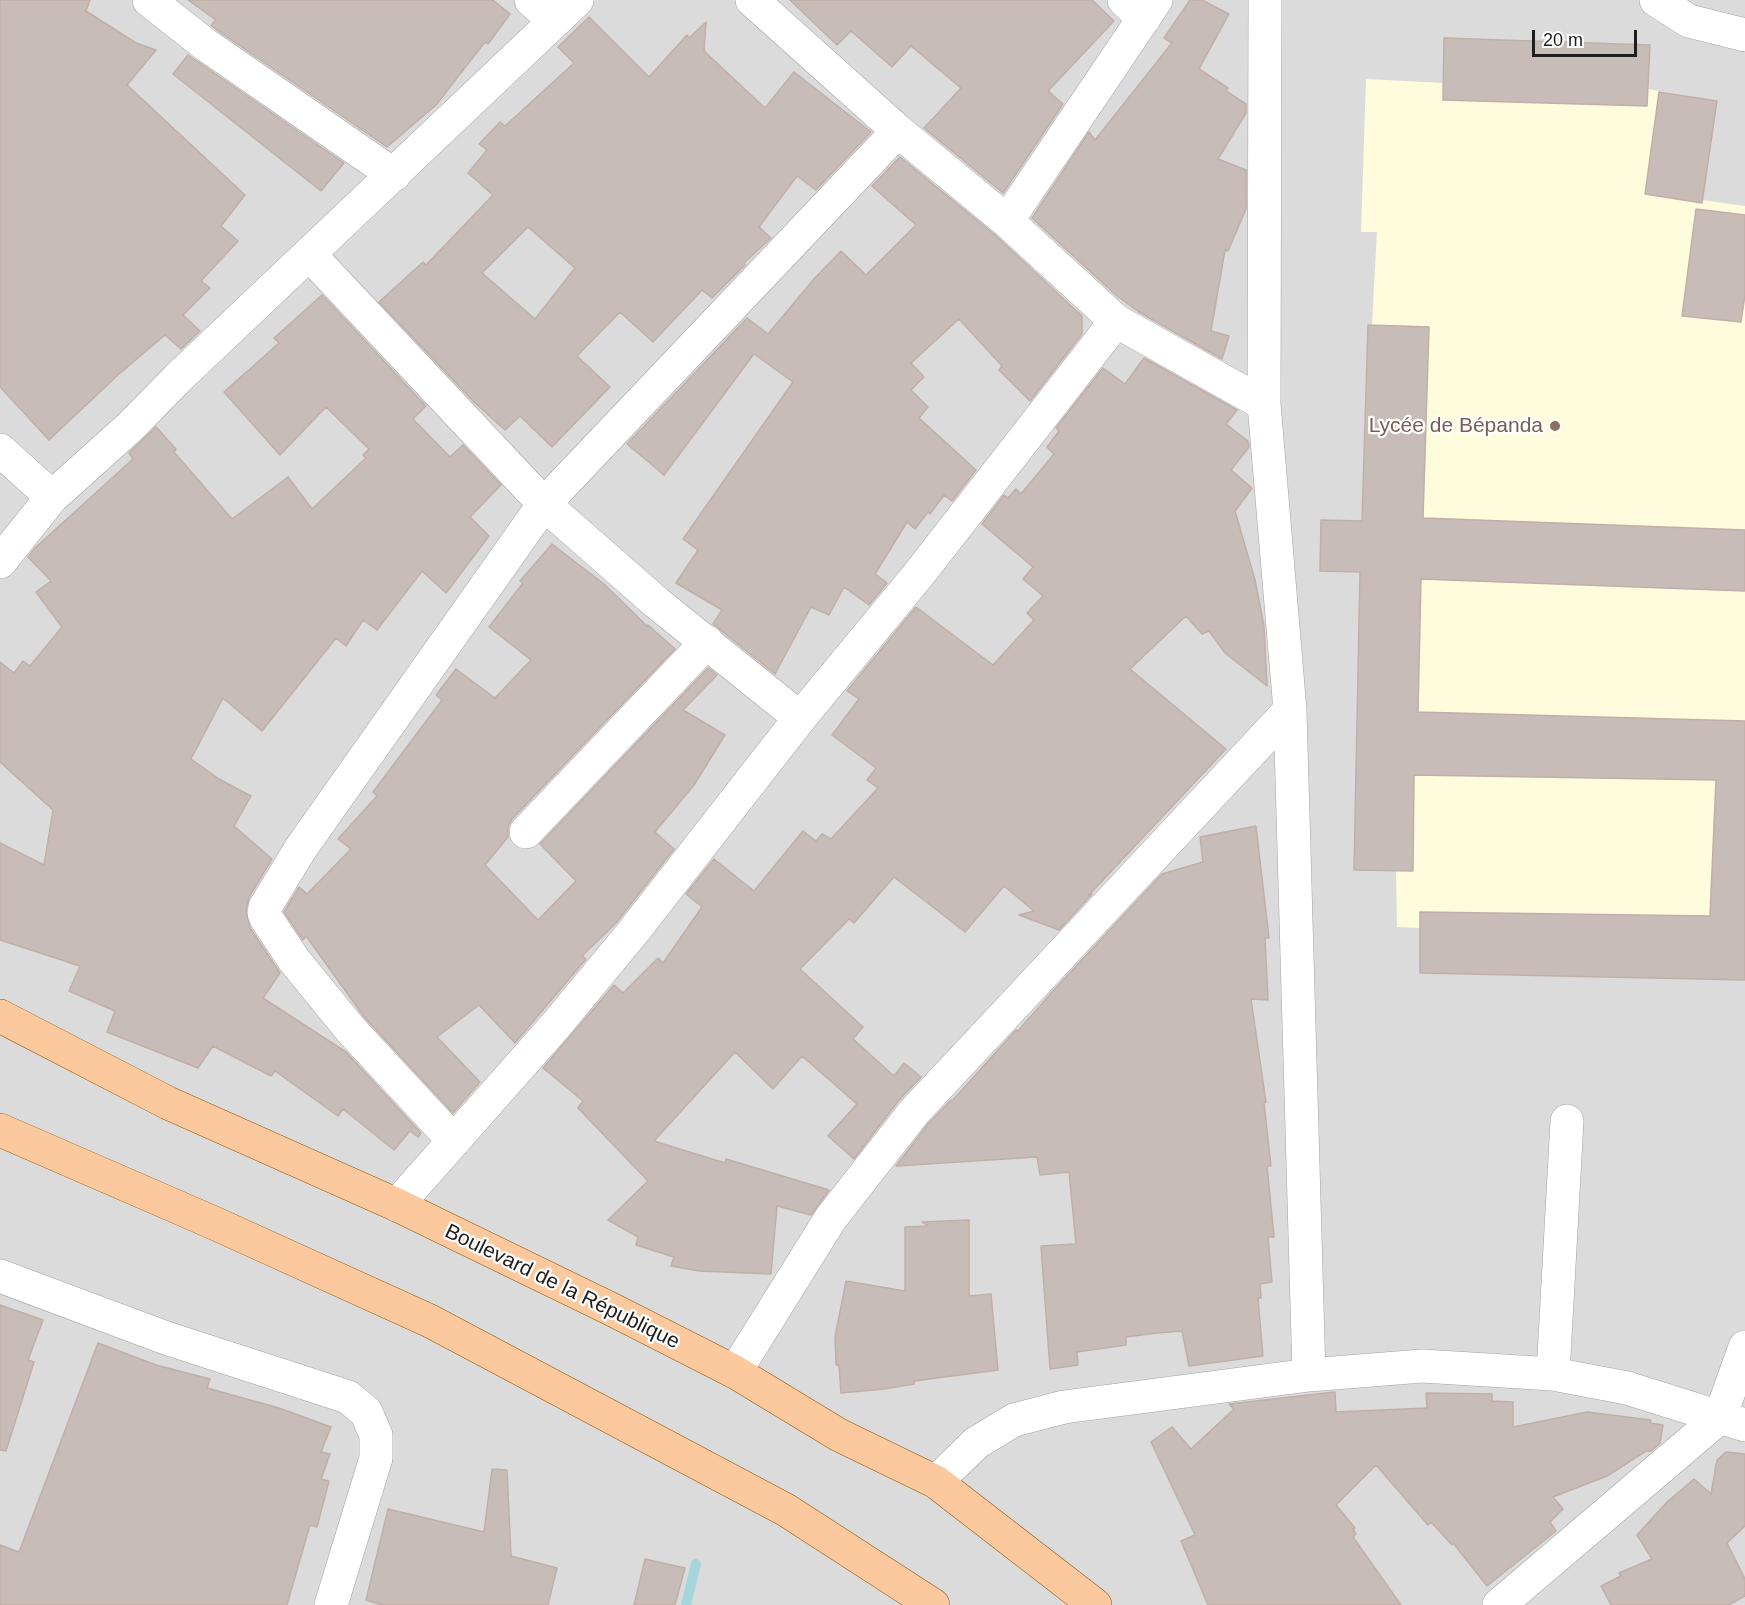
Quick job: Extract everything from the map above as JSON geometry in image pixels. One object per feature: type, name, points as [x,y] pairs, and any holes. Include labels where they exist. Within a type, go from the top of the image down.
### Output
[{"type":"main road","name":"Boulevard de la République","points":[[0,1016],[168,1103],[398,1205],[735,1372],[839,1436],[936,1482],[1095,1605]]},
{"type":"main road","points":[[0,1130],[214,1223],[430,1321],[786,1510],[933,1605]]},
{"type":"street","points":[[149,0],[206,45],[394,175]]},
{"type":"street","points":[[0,562],[52,497],[131,426],[178,378],[566,11],[531,0]]},
{"type":"street","points":[[752,0],[898,131],[1007,221],[1116,321],[1264,404]]},
{"type":"street","points":[[1265,0],[1264,404],[1290,710],[1309,1376]]},
{"type":"street","points":[[1656,0],[1689,21],[1745,35]]},
{"type":"street","points":[[1007,221],[1141,6]]},
{"type":"street","points":[[454,1141],[351,1030],[294,960],[264,913],[265,907],[301,848],[544,504],[898,131]]},
{"type":"street","points":[[309,254],[544,504],[657,603],[800,718]]},
{"type":"street","points":[[398,1205],[556,1025],[633,932],[800,718],[919,574],[1116,321]]},
{"type":"street","points":[[0,450],[52,497]]},
{"type":"street","points":[[525,832],[707,642]]},
{"type":"street","points":[[735,1372],[831,1218],[914,1112],[1290,710]]},
{"type":"street","points":[[1553,1374],[1567,1121]]},
{"type":"street","points":[[0,1276],[166,1338],[348,1397],[366,1412],[376,1436],[376,1458],[332,1605]]},
{"type":"street","points":[[1499,1605],[1733,1421],[1745,1347]]},
{"type":"street","points":[[936,1482],[976,1443],[1014,1420],[1064,1407],[1309,1376],[1422,1366],[1553,1374],[1627,1388],[1733,1421]]},
{"type":"shaded area","points":[[0,0],[1745,0],[1745,1605],[0,1605]]},
{"type":"shaded area","name":"Lycée de Bépanda","points":[[1444,38],[1650,45],[1648,89],[1717,101],[1702,200],[1745,206],[1745,980],[1420,973],[1420,928],[1397,927],[1396,871],[1354,870],[1368,325],[1372,324],[1377,232],[1361,232],[1366,79],[1444,83]]},
{"type":"building","points":[[0,0],[90,0],[86,11],[136,43],[156,50],[127,85],[245,195],[221,226],[238,241],[201,281],[210,288],[183,315],[200,331],[181,349],[165,335],[119,374],[49,440],[0,387]]},
{"type":"building","points":[[188,0],[493,0],[510,14],[488,44],[485,42],[436,105],[387,147],[217,30],[211,25],[216,20]]},
{"type":"building","points":[[790,0],[1092,0],[1114,21],[1048,91],[1063,104],[1003,193],[924,128],[961,88],[911,46],[892,67],[851,31],[837,45]]},
{"type":"building","points":[[1190,0],[1202,0],[1229,14],[1199,69],[1228,88],[1226,91],[1246,104],[1246,113],[1218,159],[1246,170],[1246,209],[1228,251],[1225,250],[1211,331],[1229,336],[1222,359],[1139,312],[1117,296],[1032,218],[1089,132],[1095,140],[1172,43],[1164,38]]},
{"type":"building","points":[[589,17],[649,77],[687,35],[689,38],[706,22],[704,51],[765,108],[794,72],[871,132],[816,190],[797,176],[759,227],[771,238],[712,298],[702,290],[653,342],[620,312],[577,356],[610,387],[552,447],[520,416],[505,430],[474,402],[379,302],[423,262],[426,265],[493,195],[468,173],[487,150],[479,144],[500,122],[505,126],[574,63],[558,47]],"holes":[[[528,227],[575,268],[535,319],[482,273]]]},
{"type":"building","points":[[1444,38],[1650,45],[1647,106],[1443,100]]},
{"type":"building","points":[[188,55],[344,163],[321,191],[173,74]]},
{"type":"building","points":[[1659,92],[1717,101],[1702,203],[1645,194]]},
{"type":"building","points":[[900,157],[995,235],[1082,316],[1082,334],[1030,401],[999,370],[1002,366],[959,319],[911,363],[924,377],[911,390],[928,407],[919,418],[976,470],[952,501],[944,495],[915,529],[907,522],[875,574],[887,583],[869,605],[844,587],[829,615],[811,607],[775,674],[713,624],[722,610],[676,583],[698,550],[683,539],[793,382],[754,354],[664,475],[627,444],[747,318],[768,334],[841,251],[866,275],[916,225],[872,186]]},
{"type":"building","points":[[1696,209],[1745,215],[1745,295],[1741,322],[1682,316]]},
{"type":"building","points":[[322,295],[426,406],[413,419],[450,457],[463,445],[501,485],[470,517],[489,536],[446,593],[422,571],[377,630],[363,620],[346,646],[336,638],[262,731],[223,698],[191,759],[219,779],[251,796],[234,826],[272,859],[249,897],[246,910],[250,928],[280,973],[263,998],[346,1052],[421,1133],[418,1137],[410,1131],[394,1150],[343,1109],[338,1116],[275,1071],[271,1076],[213,1046],[198,1068],[107,1032],[115,1011],[69,991],[80,966],[0,940],[0,843],[44,865],[53,810],[0,762],[0,662],[14,673],[23,661],[30,666],[62,627],[36,592],[51,581],[28,557],[35,548],[133,459],[129,453],[156,427],[176,449],[174,452],[232,519],[288,477],[312,509],[366,458],[363,455],[369,449],[326,407],[280,455],[224,392],[279,343],[274,338]]},
{"type":"building","points":[[1368,325],[1429,327],[1423,518],[1745,530],[1745,591],[1421,579],[1418,712],[1745,721],[1745,980],[1420,973],[1420,912],[1710,916],[1716,780],[1414,775],[1413,871],[1354,870],[1360,572],[1320,571],[1321,520],[1362,521]]},
{"type":"building","points":[[1144,358],[1237,410],[1226,424],[1248,441],[1249,447],[1231,470],[1252,488],[1235,511],[1255,580],[1264,626],[1267,686],[1225,653],[1209,631],[1202,634],[1186,616],[1130,669],[1226,749],[1059,930],[1019,915],[1034,911],[1004,886],[965,932],[894,877],[854,923],[849,919],[800,969],[863,1027],[853,1039],[894,1076],[904,1063],[921,1077],[899,1100],[854,1159],[828,1136],[857,1104],[802,1056],[773,1089],[735,1052],[654,1141],[725,1163],[726,1159],[829,1190],[811,1215],[777,1206],[771,1274],[699,1271],[671,1266],[674,1257],[636,1245],[638,1237],[608,1220],[648,1181],[578,1108],[583,1101],[543,1068],[614,985],[623,993],[658,958],[663,963],[702,907],[686,894],[714,859],[754,891],[803,831],[816,841],[822,834],[831,839],[878,788],[867,780],[876,768],[832,735],[859,699],[847,691],[916,607],[993,665],[1034,620],[1027,613],[1043,596],[1023,579],[1033,567],[982,524],[1004,495],[1008,498],[1016,489],[1021,494],[1054,454],[1047,447],[1059,431],[1056,428],[1103,368],[1125,384]]},
{"type":"building","points":[[552,544],[604,584],[647,626],[675,649],[512,819],[508,827],[508,837],[485,865],[538,920],[576,881],[540,844],[708,668],[717,675],[683,710],[725,735],[694,785],[655,832],[674,849],[616,923],[582,956],[586,959],[515,1043],[479,1005],[437,1037],[480,1082],[453,1113],[365,1018],[306,936],[303,940],[284,912],[299,887],[307,894],[351,849],[338,839],[377,796],[373,792],[442,700],[436,695],[456,669],[495,698],[531,660],[489,627],[523,583],[520,581]]},
{"type":"building","points":[[1256,826],[1269,938],[1265,938],[1268,1000],[1251,999],[1266,1102],[1264,1103],[1271,1166],[1267,1166],[1274,1237],[1268,1237],[1272,1282],[1260,1284],[1261,1298],[1258,1298],[1263,1356],[1189,1366],[1182,1331],[1126,1337],[1126,1345],[1077,1352],[1078,1365],[1050,1369],[1041,1246],[1076,1244],[1069,1172],[1040,1175],[1037,1157],[896,1166],[928,1124],[952,1101],[1016,1030],[1018,1031],[1162,874],[1203,862],[1200,837]]},
{"type":"building","points":[[969,1220],[969,1296],[991,1294],[998,1370],[914,1381],[914,1384],[884,1389],[841,1393],[839,1365],[836,1365],[835,1337],[846,1281],[905,1291],[905,1227],[928,1226],[922,1222]]},
{"type":"building","points":[[0,1305],[43,1320],[28,1360],[34,1362],[6,1451],[0,1450]]},
{"type":"building","points":[[98,1343],[156,1365],[210,1379],[207,1388],[279,1408],[331,1427],[321,1452],[330,1454],[321,1479],[329,1481],[317,1527],[310,1525],[287,1605],[0,1605],[0,1545],[19,1552]]},
{"type":"building","points":[[1335,1392],[1336,1412],[1427,1408],[1426,1393],[1492,1394],[1492,1401],[1513,1402],[1513,1427],[1587,1412],[1651,1420],[1650,1423],[1663,1425],[1660,1443],[1651,1451],[1646,1451],[1607,1476],[1553,1497],[1563,1509],[1550,1522],[1556,1531],[1487,1586],[1453,1543],[1452,1545],[1431,1522],[1428,1525],[1376,1465],[1336,1505],[1355,1528],[1353,1529],[1356,1534],[1353,1537],[1401,1605],[1208,1605],[1181,1541],[1195,1535],[1151,1442],[1172,1427],[1191,1449],[1234,1409],[1229,1404]]},
{"type":"building","points":[[1726,1452],[1745,1454],[1745,1526],[1727,1543],[1745,1579],[1745,1596],[1729,1605],[1611,1605],[1601,1586],[1621,1576],[1619,1573],[1652,1559],[1637,1535],[1667,1502],[1694,1479],[1711,1494],[1717,1460]]},
{"type":"building","points":[[492,1469],[507,1470],[511,1556],[557,1568],[548,1605],[382,1605],[366,1600],[388,1509],[484,1532]]},
{"type":"building","points":[[645,1559],[685,1568],[675,1605],[634,1605]]},
{"type":"waterway","points":[[686,1605],[696,1564]]},
{"type":"place","name":"Lycée de Bépanda","points":[[1555,426]]}]
